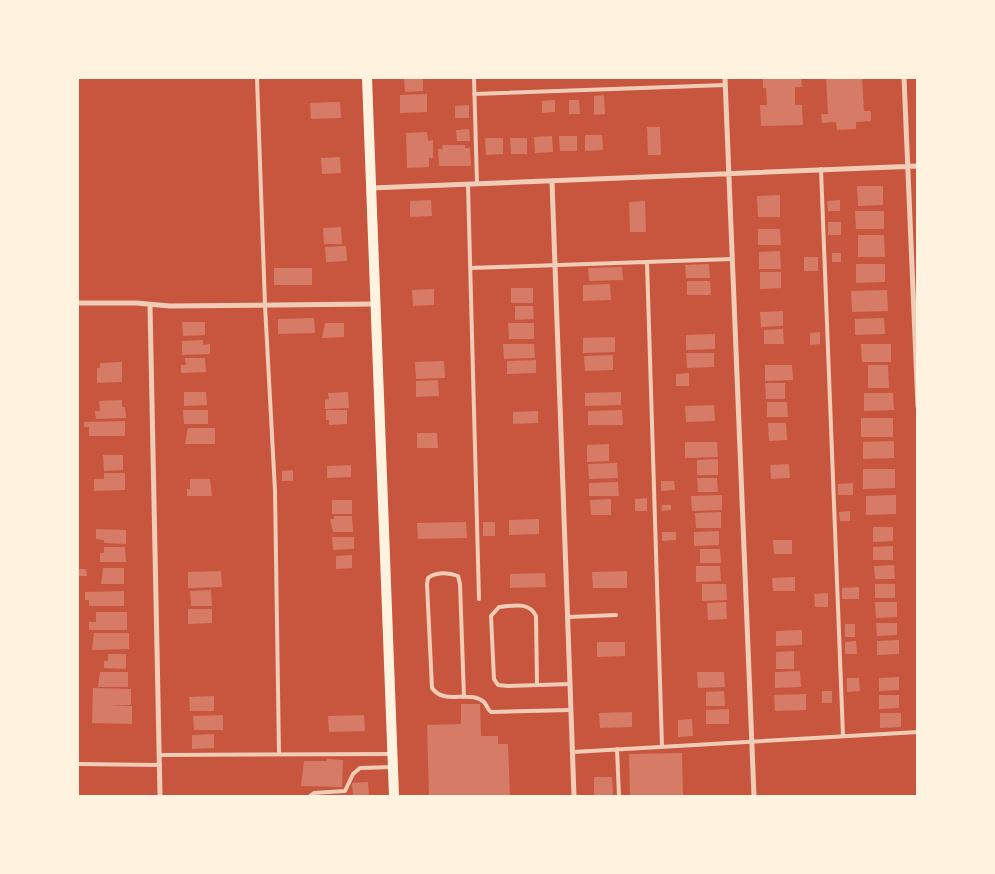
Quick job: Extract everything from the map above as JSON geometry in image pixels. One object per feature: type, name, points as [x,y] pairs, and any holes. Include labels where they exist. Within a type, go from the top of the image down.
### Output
[{"type":"main road","points":[[367,78],[394,796]]},
{"type":"street","points":[[725,78],[750,741],[754,796]]},
{"type":"street","points":[[904,78],[918,407]]},
{"type":"street","points":[[371,188],[918,166]]},
{"type":"street","points":[[552,182],[574,796]]},
{"type":"street","points":[[78,304],[374,304]]},
{"type":"street","points":[[150,305],[160,796]]},
{"type":"lane","points":[[258,78],[265,305],[275,491],[279,754]]},
{"type":"lane","points":[[474,78],[477,184]]},
{"type":"lane","points":[[474,94],[725,85]]},
{"type":"lane","points":[[821,169],[843,736]]},
{"type":"lane","points":[[468,184],[479,599]]},
{"type":"lane","points":[[470,268],[732,258]]},
{"type":"lane","points":[[647,262],[662,746]]},
{"type":"lane","points":[[464,696],[460,584],[458,576],[433,574],[428,578],[427,584],[432,688],[437,695],[443,697],[464,696],[486,702],[491,712],[571,710]]},
{"type":"lane","points":[[537,685],[536,616],[533,609],[527,606],[499,607],[491,616],[494,679],[498,685],[537,685],[570,684]]},
{"type":"lane","points":[[568,617],[616,615]]},
{"type":"lane","points":[[573,752],[918,732]]},
{"type":"lane","points":[[617,749],[619,796]]},
{"type":"lane","points":[[159,755],[392,754]]},
{"type":"lane","points":[[78,764],[160,765]]},
{"type":"lane","points":[[310,796],[314,793],[346,794],[353,774],[360,768],[393,767]]},
{"type":"building","points":[[404,78],[423,78],[423,91],[405,92]]},
{"type":"building","points":[[763,78],[801,78],[802,87],[795,87],[795,105],[802,105],[803,125],[761,126],[760,105],[767,105],[766,88],[763,88]]},
{"type":"building","points":[[826,78],[862,78],[864,111],[871,111],[871,121],[856,122],[856,129],[837,130],[836,122],[822,123],[821,114],[828,114]]},
{"type":"building","points":[[427,94],[427,112],[400,113],[400,95]]},
{"type":"building","points":[[604,95],[605,114],[594,115],[594,96]]},
{"type":"building","points":[[555,100],[555,112],[542,113],[542,101]]},
{"type":"building","points":[[569,100],[579,100],[580,114],[569,114]]},
{"type":"building","points":[[340,102],[341,118],[311,119],[310,103]]},
{"type":"building","points":[[469,105],[469,118],[455,118],[455,106]]},
{"type":"building","points":[[647,127],[660,127],[661,155],[648,155]]},
{"type":"building","points":[[469,129],[470,141],[457,141],[456,130]]},
{"type":"building","points":[[427,132],[428,141],[433,140],[433,158],[429,158],[429,167],[407,168],[406,133]]},
{"type":"building","points":[[585,135],[602,135],[603,150],[585,151]]},
{"type":"building","points":[[552,136],[553,152],[535,153],[534,137]]},
{"type":"building","points":[[559,136],[577,136],[577,151],[560,151]]},
{"type":"building","points":[[485,138],[503,138],[503,154],[486,155]]},
{"type":"building","points":[[510,138],[527,138],[527,154],[511,154]]},
{"type":"building","points":[[442,145],[465,145],[465,148],[470,148],[471,166],[439,166],[438,149],[443,149]]},
{"type":"building","points":[[340,157],[341,173],[322,174],[321,158]]},
{"type":"building","points":[[857,186],[883,186],[883,205],[858,206]]},
{"type":"building","points":[[780,195],[780,217],[758,217],[757,196]]},
{"type":"building","points":[[431,200],[432,216],[410,217],[410,201]]},
{"type":"building","points":[[840,200],[840,211],[828,211],[827,201]]},
{"type":"building","points":[[645,201],[646,232],[630,232],[629,202]]},
{"type":"building","points":[[855,211],[884,211],[884,229],[856,229]]},
{"type":"building","points":[[828,222],[841,222],[841,235],[828,235]]},
{"type":"building","points":[[341,227],[342,244],[324,244],[323,228]]},
{"type":"building","points":[[758,229],[780,229],[781,245],[758,245]]},
{"type":"building","points":[[858,235],[884,235],[885,257],[858,257]]},
{"type":"building","points":[[346,246],[347,261],[326,262],[325,247]]},
{"type":"building","points":[[780,251],[781,269],[759,269],[759,252]]},
{"type":"building","points":[[832,253],[841,253],[841,262],[832,262]]},
{"type":"building","points":[[804,257],[818,257],[818,271],[804,271]]},
{"type":"building","points":[[709,264],[710,278],[686,278],[685,265]]},
{"type":"building","points":[[856,264],[885,264],[885,282],[856,283]]},
{"type":"building","points":[[622,267],[623,280],[589,281],[588,268]]},
{"type":"building","points":[[274,268],[312,268],[312,285],[274,285]]},
{"type":"building","points":[[760,272],[781,272],[781,288],[760,289]]},
{"type":"building","points":[[687,281],[710,281],[711,295],[687,295]]},
{"type":"building","points":[[610,284],[611,300],[583,301],[583,285]]},
{"type":"building","points":[[511,288],[533,288],[533,303],[511,303]]},
{"type":"building","points":[[434,289],[434,305],[413,306],[412,290]]},
{"type":"building","points":[[887,290],[888,311],[852,312],[851,291]]},
{"type":"building","points":[[515,306],[533,306],[534,319],[515,320]]},
{"type":"building","points":[[783,311],[783,326],[761,327],[760,312]]},
{"type":"building","points":[[314,318],[315,333],[278,334],[278,319]]},
{"type":"building","points":[[884,318],[885,334],[855,335],[855,319]]},
{"type":"building","points":[[182,322],[205,322],[205,335],[183,336]]},
{"type":"building","points":[[325,323],[344,323],[344,337],[322,338]]},
{"type":"building","points":[[508,323],[534,323],[534,339],[509,339]]},
{"type":"building","points":[[783,329],[784,344],[764,344],[764,330]]},
{"type":"building","points":[[820,332],[820,344],[810,345],[810,333]]},
{"type":"building","points":[[715,334],[715,349],[686,350],[686,335]]},
{"type":"building","points":[[615,337],[615,352],[583,353],[583,338]]},
{"type":"building","points":[[203,340],[203,345],[210,344],[210,354],[182,355],[182,341]]},
{"type":"building","points":[[503,344],[534,344],[535,358],[504,359]]},
{"type":"building","points":[[861,344],[891,344],[891,362],[862,362]]},
{"type":"building","points":[[686,353],[714,353],[714,367],[687,368]]},
{"type":"building","points":[[613,355],[613,370],[585,371],[584,356]]},
{"type":"building","points":[[185,358],[205,358],[206,372],[181,373],[181,365],[186,365]]},
{"type":"building","points":[[536,360],[536,373],[507,374],[507,361]]},
{"type":"building","points":[[444,361],[445,378],[416,379],[415,362]]},
{"type":"building","points":[[122,362],[122,382],[97,383],[97,368],[100,368],[100,363]]},
{"type":"building","points":[[765,365],[792,365],[793,380],[765,381]]},
{"type":"building","points":[[868,365],[888,365],[889,388],[868,388]]},
{"type":"building","points":[[689,373],[689,386],[676,386],[676,374]]},
{"type":"building","points":[[438,380],[439,396],[416,397],[416,381]]},
{"type":"building","points":[[765,383],[785,383],[785,399],[766,399]]},
{"type":"building","points":[[184,392],[206,392],[207,405],[184,406]]},
{"type":"building","points":[[348,392],[349,408],[325,409],[325,400],[329,399],[328,393]]},
{"type":"building","points":[[621,392],[621,405],[585,406],[585,393]]},
{"type":"building","points":[[864,393],[893,393],[894,410],[864,411]]},
{"type":"building","points":[[122,400],[122,407],[125,407],[126,418],[96,419],[95,411],[100,411],[99,401]]},
{"type":"building","points":[[767,402],[787,402],[788,417],[767,417]]},
{"type":"building","points":[[714,405],[715,421],[686,422],[685,406]]},
{"type":"building","points":[[183,410],[208,410],[208,424],[184,424]]},
{"type":"building","points":[[326,410],[347,410],[347,424],[329,425],[329,420],[326,420]]},
{"type":"building","points":[[622,410],[623,425],[588,425],[588,411]]},
{"type":"building","points":[[538,411],[538,423],[513,424],[513,412]]},
{"type":"building","points":[[861,418],[893,418],[893,437],[861,437]]},
{"type":"building","points":[[125,421],[125,436],[89,436],[89,427],[84,427],[84,422]]},
{"type":"building","points":[[768,423],[786,423],[787,440],[769,441]]},
{"type":"building","points":[[188,428],[215,428],[215,444],[185,444]]},
{"type":"building","points":[[417,433],[437,433],[438,448],[417,448]]},
{"type":"building","points":[[894,441],[894,458],[863,459],[863,442]]},
{"type":"building","points":[[685,442],[717,442],[718,457],[685,458]]},
{"type":"building","points":[[609,444],[609,461],[587,462],[587,445]]},
{"type":"building","points":[[103,455],[123,455],[123,470],[104,471]]},
{"type":"building","points":[[718,459],[718,475],[697,475],[697,460]]},
{"type":"building","points":[[617,463],[618,478],[589,479],[588,464]]},
{"type":"building","points":[[789,464],[790,478],[771,479],[770,465]]},
{"type":"building","points":[[351,465],[351,477],[327,478],[327,466]]},
{"type":"building","points":[[863,469],[895,469],[895,488],[863,489]]},
{"type":"building","points":[[293,470],[293,481],[282,481],[282,471]]},
{"type":"building","points":[[104,473],[125,473],[125,490],[94,491],[94,479],[104,479]]},
{"type":"building","points":[[697,478],[717,478],[718,492],[698,492]]},
{"type":"building","points":[[190,479],[210,479],[212,496],[187,496],[187,489],[190,489]]},
{"type":"building","points":[[661,481],[674,481],[675,490],[661,491]]},
{"type":"building","points":[[618,482],[619,496],[589,496],[589,483]]},
{"type":"building","points":[[853,483],[853,495],[838,495],[838,484]]},
{"type":"building","points":[[722,495],[722,510],[692,511],[691,496]]},
{"type":"building","points":[[896,495],[896,514],[866,515],[866,496]]},
{"type":"building","points":[[647,498],[647,511],[635,511],[635,499]]},
{"type":"building","points":[[611,499],[611,515],[591,515],[590,500]]},
{"type":"building","points":[[332,500],[352,500],[352,514],[332,514]]},
{"type":"building","points":[[662,505],[671,505],[671,510],[661,511]]},
{"type":"building","points":[[850,511],[850,521],[840,521],[839,512]]},
{"type":"building","points":[[721,512],[721,528],[696,528],[695,513]]},
{"type":"building","points":[[334,516],[352,516],[353,532],[333,532],[330,519],[334,519]]},
{"type":"building","points":[[539,519],[539,534],[509,535],[509,520]]},
{"type":"building","points":[[466,522],[467,538],[418,539],[417,523]]},
{"type":"building","points":[[483,522],[495,522],[495,536],[483,536]]},
{"type":"building","points":[[873,527],[893,527],[893,541],[873,542]]},
{"type":"building","points":[[96,529],[126,530],[126,544],[104,543],[104,540],[96,539]]},
{"type":"building","points":[[719,531],[719,545],[694,546],[694,532]]},
{"type":"building","points":[[662,532],[676,532],[676,540],[662,541]]},
{"type":"building","points":[[332,537],[354,537],[354,549],[333,550]]},
{"type":"building","points":[[773,540],[792,540],[792,554],[774,554]]},
{"type":"building","points":[[893,546],[893,560],[873,560],[873,547]]},
{"type":"building","points":[[104,547],[125,547],[126,562],[100,562],[100,553],[104,553]]},
{"type":"building","points":[[700,549],[720,549],[721,563],[700,563]]},
{"type":"building","points":[[352,555],[352,568],[336,569],[336,556]]},
{"type":"building","points":[[894,565],[895,579],[875,579],[874,566]]},
{"type":"building","points":[[696,566],[720,566],[721,581],[696,582]]},
{"type":"building","points":[[103,568],[124,568],[124,584],[101,584]]},
{"type":"building","points":[[78,569],[86,569],[87,576],[78,576]]},
{"type":"building","points":[[221,571],[222,587],[188,588],[188,572]]},
{"type":"building","points":[[627,571],[627,588],[593,588],[592,572]]},
{"type":"building","points":[[545,573],[546,587],[510,588],[510,574]]},
{"type":"building","points":[[795,577],[795,591],[773,591],[772,578]]},
{"type":"building","points":[[702,584],[726,584],[727,600],[702,601]]},
{"type":"building","points":[[875,584],[895,584],[895,598],[875,598]]},
{"type":"building","points":[[859,587],[859,599],[842,599],[842,588]]},
{"type":"building","points":[[211,590],[212,606],[191,606],[190,591]]},
{"type":"building","points":[[124,591],[124,606],[89,606],[89,600],[85,600],[85,592]]},
{"type":"building","points":[[828,593],[828,607],[815,607],[814,594]]},
{"type":"building","points":[[726,602],[727,619],[708,620],[707,603]]},
{"type":"building","points":[[875,602],[897,602],[897,617],[876,618]]},
{"type":"building","points":[[188,609],[212,609],[212,623],[188,624]]},
{"type":"building","points":[[96,612],[127,612],[127,630],[89,630],[89,622],[96,622]]},
{"type":"building","points":[[876,623],[897,623],[897,635],[877,636]]},
{"type":"building","points":[[845,624],[855,624],[855,637],[845,637]]},
{"type":"building","points":[[802,630],[802,645],[776,646],[776,631]]},
{"type":"building","points":[[94,633],[129,633],[129,649],[92,650]]},
{"type":"building","points":[[899,640],[899,654],[877,655],[877,641]]},
{"type":"building","points":[[856,641],[857,654],[845,654],[845,642]]},
{"type":"building","points":[[597,642],[625,642],[625,656],[597,657]]},
{"type":"building","points":[[794,651],[794,669],[776,669],[776,652]]},
{"type":"building","points":[[108,654],[126,654],[126,669],[104,668],[104,661],[108,661]]},
{"type":"building","points":[[800,671],[801,687],[775,688],[775,672]]},
{"type":"building","points":[[100,672],[128,672],[128,687],[98,687]]},
{"type":"building","points":[[697,672],[724,672],[725,687],[698,688]]},
{"type":"building","points":[[899,677],[899,690],[879,691],[879,678]]},
{"type":"building","points":[[847,678],[859,678],[860,691],[847,692]]},
{"type":"building","points":[[93,688],[131,689],[131,705],[109,706],[132,706],[132,724],[92,723]]},
{"type":"building","points":[[724,691],[725,706],[706,706],[706,692]]},
{"type":"building","points":[[822,691],[832,691],[832,703],[822,703]]},
{"type":"building","points":[[806,694],[806,710],[775,711],[774,695]]},
{"type":"building","points":[[879,695],[899,695],[899,708],[879,709]]},
{"type":"building","points":[[214,696],[214,711],[190,711],[189,697]]},
{"type":"building","points":[[461,704],[480,704],[481,736],[498,736],[498,744],[508,744],[510,796],[429,796],[427,725],[461,724]]},
{"type":"building","points":[[729,709],[729,724],[706,724],[706,710]]},
{"type":"building","points":[[632,712],[632,727],[600,728],[599,713]]},
{"type":"building","points":[[880,713],[901,713],[901,727],[880,728]]},
{"type":"building","points":[[223,715],[223,730],[194,730],[193,716]]},
{"type":"building","points":[[364,715],[365,731],[329,732],[328,716]]},
{"type":"building","points":[[692,719],[693,736],[678,737],[678,720]]},
{"type":"building","points":[[214,734],[214,748],[192,749],[192,735]]},
{"type":"building","points":[[682,753],[683,796],[630,796],[629,754]]},
{"type":"building","points":[[327,759],[343,760],[342,787],[301,786],[304,761],[327,761]]},
{"type":"building","points":[[594,777],[612,777],[613,796],[594,796]]},
{"type":"building","points":[[368,782],[369,796],[353,796],[352,783]]}]
